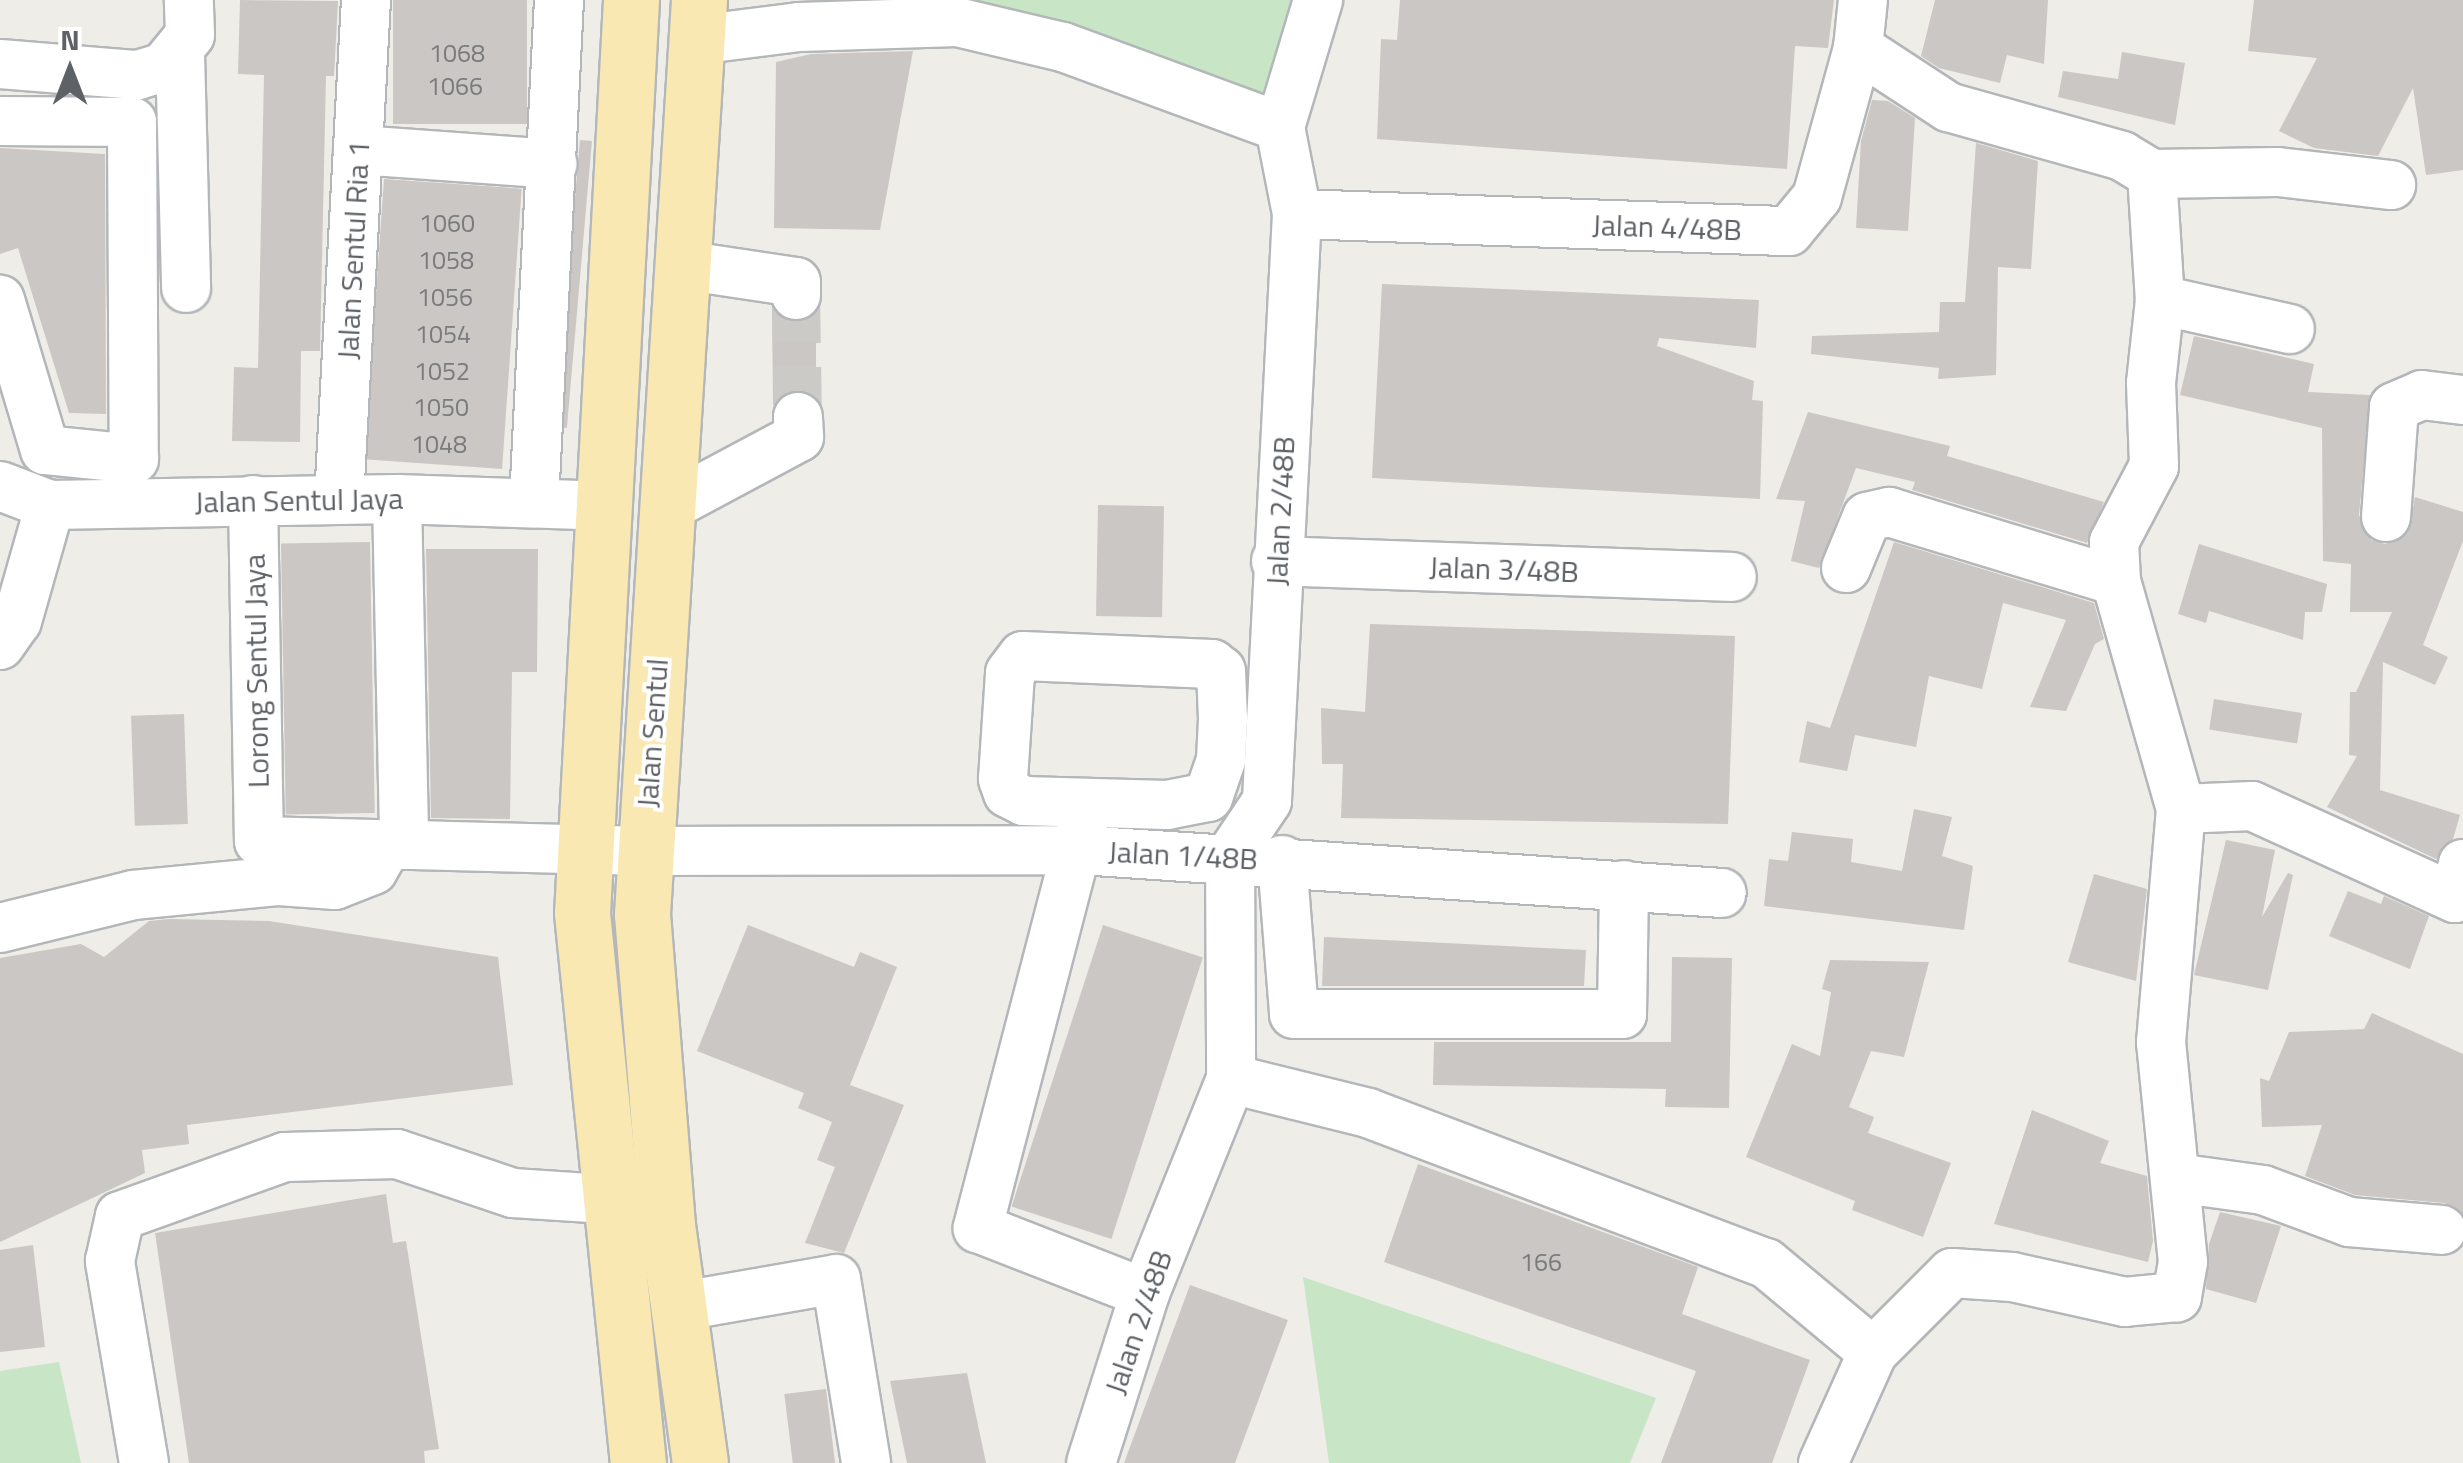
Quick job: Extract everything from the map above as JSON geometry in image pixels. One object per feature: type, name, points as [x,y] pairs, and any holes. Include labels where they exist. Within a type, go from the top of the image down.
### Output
[{"type":"main road","name":"Jalan Sentul","points":[[631,0],[584,850],[584,968],[606,1199],[638,1463]]},
{"type":"main road","name":"Jalan Sentul","points":[[697,20],[644,852],[652,1079],[700,1463]]},
{"type":"street","points":[[186,288],[180,54],[190,35],[189,0]]},
{"type":"street","name":"Jalan Sentul Ria 1","points":[[339,500],[366,0]]},
{"type":"street","points":[[534,502],[559,0]]},
{"type":"street","points":[[697,20],[957,11],[1280,126],[1318,0]]},
{"type":"street","name":"Jalan 4/48B","points":[[1297,214],[1789,231],[1818,198],[1858,48],[1863,0]]},
{"type":"street","points":[[1858,48],[1948,107],[2122,156],[2152,174],[2278,172],[2392,185]]},
{"type":"street","points":[[0,64],[138,75],[180,54]]},
{"type":"street","points":[[0,120],[132,122],[134,458],[46,450],[0,300]]},
{"type":"street","name":"Jalan 2/48B","points":[[1091,1463],[1145,1293],[1231,1079],[1230,856],[1267,802],[1276,561],[1297,214],[1280,126]]},
{"type":"street","points":[[358,150],[553,145],[625,129]]},
{"type":"street","points":[[1823,1463],[1873,1352],[1952,1273],[2012,1276],[2126,1302],[2177,1298],[2183,1262],[2176,1178],[2162,1088],[2161,1009],[2180,809],[2116,581],[2120,524],[2154,466],[2150,383],[2160,300],[2152,174]]},
{"type":"street","points":[[682,266],[796,282],[796,295]]},
{"type":"street","points":[[2160,300],[2290,329]]},
{"type":"street","points":[[2386,517],[2394,407],[2422,396],[2463,400]]},
{"type":"street","points":[[666,508],[799,436],[798,417]]},
{"type":"street","name":"Jalan Sentul Jaya","points":[[0,486],[50,504],[397,498],[603,506]]},
{"type":"street","points":[[0,928],[133,895],[279,881],[336,886],[373,870],[396,845],[397,498]]},
{"type":"street","name":"Lorong Sentul Jaya","points":[[253,500],[260,841]]},
{"type":"street","points":[[0,645],[17,621],[50,504]]},
{"type":"street","points":[[1846,568],[1866,517],[1889,512],[2116,581]]},
{"type":"street","name":"Jalan 3/48B","points":[[1276,561],[1732,577]]},
{"type":"street","points":[[1054,655],[1194,660],[1220,672],[1221,760],[1208,797],[1196,804],[1086,803],[1024,801],[1008,793],[1003,779],[1013,664],[1024,656],[1054,655]]},
{"type":"street","points":[[1086,803],[1080,850],[978,1228],[1145,1293]]},
{"type":"street","points":[[2180,809],[2252,806],[2459,881]]},
{"type":"street","name":"Jalan 1/48B","points":[[260,841],[644,852],[1080,850],[1230,856],[1722,893]]},
{"type":"street","points":[[1282,860],[1294,1014],[1622,1014],[1624,886]]},
{"type":"street","points":[[1231,1079],[1368,1113],[1766,1264],[1873,1352]]},
{"type":"street","points":[[144,1463],[110,1261],[120,1216],[285,1157],[397,1154],[513,1193],[606,1199]]},
{"type":"street","points":[[2176,1178],[2263,1190],[2349,1222],[2442,1230]]},
{"type":"street","points":[[682,1306],[836,1279],[866,1463]]},
{"type":"green space","points":[[972,0],[1301,0],[1278,109],[970,12]]},
{"type":"green space","points":[[1303,1277],[1656,1398],[1630,1463],[1329,1463]]},
{"type":"green space","points":[[59,1362],[81,1463],[0,1463],[0,1371]]},
{"type":"building","points":[[240,0],[338,1],[334,76],[326,76],[320,351],[301,351],[300,442],[232,441],[234,367],[258,368],[264,75],[238,74]]},
{"type":"building","points":[[393,0],[527,0],[527,124],[393,124]]},
{"type":"building","points":[[1400,0],[1834,0],[1828,48],[1795,46],[1787,169],[1377,139],[1381,39],[1397,40]]},
{"type":"building","points":[[1935,0],[2048,0],[2044,64],[2007,55],[2000,83],[1939,68],[1921,56]]},
{"type":"building","points":[[2254,0],[2463,0],[2463,170],[2426,175],[2413,88],[2378,156],[2314,148],[2279,131],[2317,58],[2248,51]]},
{"type":"building","points":[[913,51],[880,230],[774,228],[776,62],[811,54]]},
{"type":"building","points":[[2122,52],[2185,63],[2175,125],[2058,97],[2063,71],[2118,79]]},
{"type":"building","points":[[1872,100],[1888,101],[1915,118],[1908,231],[1856,228],[1861,141]]},
{"type":"building","points":[[580,140],[592,141],[567,428],[555,427]]},
{"type":"building","points":[[1976,143],[2038,161],[2031,269],[1998,267],[1996,375],[1938,379],[1939,368],[1811,354],[1812,336],[1939,332],[1940,302],[1965,302]]},
{"type":"building","points":[[0,148],[105,154],[106,414],[69,413],[18,248],[0,254]]},
{"type":"building","points":[[384,179],[522,189],[502,469],[364,459]]},
{"type":"building","points":[[1382,284],[1759,300],[1756,348],[1659,338],[1657,346],[1754,381],[1752,400],[1763,401],[1760,499],[1372,478]]},
{"type":"building","points":[[772,309],[795,322],[816,313],[816,398],[796,390],[773,405]]},
{"type":"building","points":[[2194,336],[2314,364],[2308,392],[2370,395],[2359,515],[2371,540],[2385,544],[2408,533],[2415,497],[2463,512],[2463,541],[2423,645],[2448,657],[2435,685],[2383,662],[2380,790],[2460,815],[2453,839],[2436,859],[2327,807],[2357,756],[2349,755],[2350,692],[2356,692],[2392,612],[2350,612],[2351,564],[2323,561],[2322,428],[2180,395]]},
{"type":"building","points":[[1808,412],[1950,446],[1947,456],[2104,502],[2087,543],[1912,490],[1915,482],[1856,468],[1819,568],[1791,561],[1805,501],[1776,499]]},
{"type":"building","points":[[1098,505],[1164,506],[1162,617],[1096,616]]},
{"type":"building","points":[[370,542],[375,813],[286,815],[281,544]]},
{"type":"building","points":[[1894,542],[2094,603],[2104,639],[2095,644],[2066,711],[2030,707],[2066,620],[2003,603],[1982,689],[1929,676],[1916,747],[1855,735],[1847,771],[1799,762],[1807,721],[1830,728]]},
{"type":"building","points":[[2199,544],[2327,584],[2322,612],[2305,612],[2303,640],[2209,611],[2206,623],[2178,614]]},
{"type":"building","points":[[426,549],[538,549],[537,672],[512,672],[510,819],[431,818]]},
{"type":"building","points":[[1370,624],[1735,636],[1728,824],[1341,818],[1343,764],[1322,764],[1321,708],[1365,712]]},
{"type":"building","points":[[2214,699],[2302,713],[2297,744],[2209,730]]},
{"type":"building","points":[[184,714],[188,824],[135,826],[131,716]]},
{"type":"building","points":[[1914,809],[1952,817],[1942,856],[1973,866],[1964,930],[1764,906],[1769,859],[1788,861],[1792,832],[1853,839],[1851,862],[1902,871]]},
{"type":"building","points":[[2226,840],[2275,850],[2262,917],[2288,873],[2293,875],[2268,990],[2194,975]]},
{"type":"building","points":[[2094,874],[2147,889],[2136,981],[2068,962]]},
{"type":"building","points":[[2348,891],[2381,904],[2384,896],[2429,916],[2410,969],[2329,936]]},
{"type":"building","points":[[149,921],[269,921],[498,957],[513,1085],[187,1125],[189,1144],[142,1150],[145,1173],[0,1242],[0,958],[81,944],[104,957]]},
{"type":"building","points":[[748,925],[854,967],[860,952],[897,967],[850,1085],[904,1105],[844,1253],[805,1243],[835,1167],[817,1160],[832,1122],[798,1108],[804,1093],[697,1051]]},
{"type":"building","points":[[1103,925],[1203,957],[1111,1239],[1012,1207]]},
{"type":"building","points":[[1324,937],[1586,950],[1584,986],[1322,986]]},
{"type":"building","points":[[1672,957],[1732,958],[1729,1108],[1665,1107],[1666,1089],[1433,1085],[1434,1042],[1671,1042]]},
{"type":"building","points":[[1830,960],[1929,962],[1904,1057],[1871,1051],[1849,1107],[1874,1117],[1868,1133],[1951,1163],[1923,1237],[1852,1210],[1855,1201],[1746,1157],[1792,1044],[1820,1056],[1831,992],[1822,989]]},
{"type":"building","points":[[2372,1013],[2463,1054],[2463,1214],[2444,1203],[2355,1195],[2305,1176],[2322,1125],[2262,1127],[2260,1078],[2269,1081],[2289,1032],[2364,1029]]},
{"type":"building","points":[[2032,1110],[2109,1141],[2100,1163],[2147,1176],[2153,1241],[2148,1262],[1994,1224]]},
{"type":"building","points":[[1418,1164],[1698,1267],[1682,1314],[1810,1360],[1772,1463],[1661,1463],[1696,1371],[1384,1262]]},
{"type":"building","points":[[386,1194],[393,1243],[406,1241],[439,1449],[424,1451],[425,1463],[189,1463],[155,1233]]},
{"type":"building","points":[[2220,1212],[2281,1226],[2256,1303],[2206,1289],[2209,1244]]},
{"type":"building","points":[[33,1245],[45,1347],[0,1352],[0,1250]]},
{"type":"building","points":[[1190,1285],[1288,1320],[1235,1463],[1124,1463]]},
{"type":"building","points":[[967,1373],[986,1463],[907,1463],[890,1381]]},
{"type":"building","points":[[826,1389],[835,1463],[793,1463],[784,1394]]},
{"type":"tunnel","points":[[796,295],[798,417]]}]
